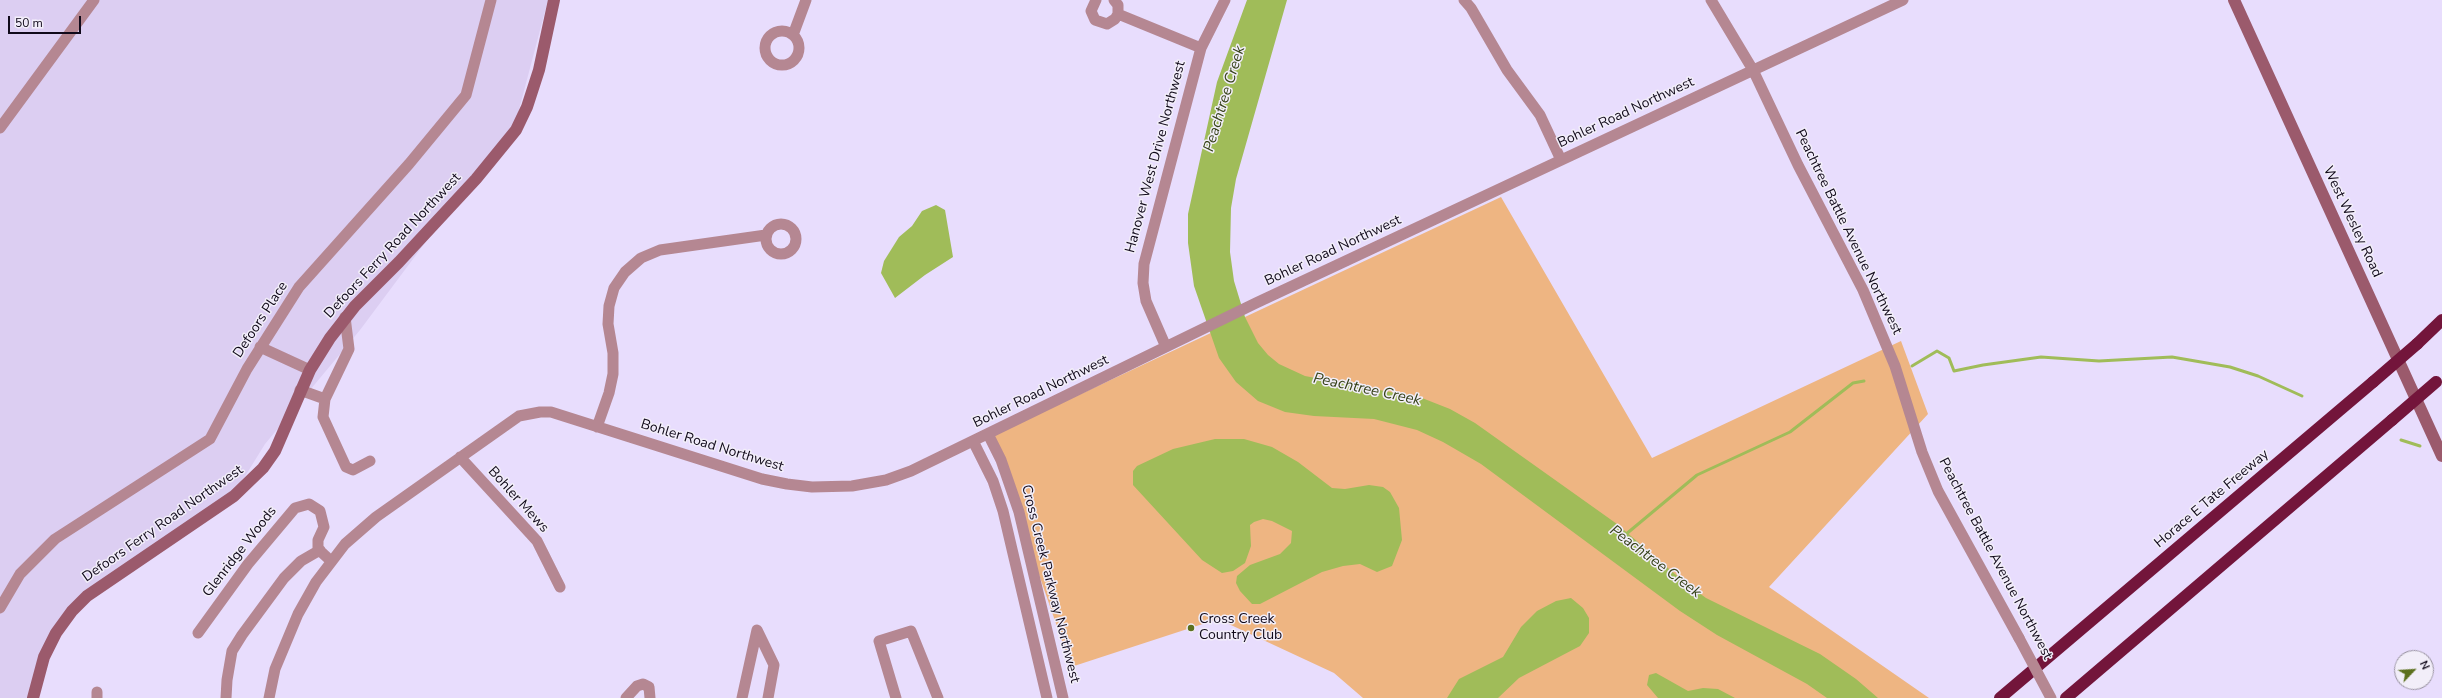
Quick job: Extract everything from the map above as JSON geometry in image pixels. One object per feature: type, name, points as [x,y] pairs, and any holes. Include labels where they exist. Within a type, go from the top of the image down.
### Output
[{"type":"highway","name":"Horace E Tate Freeway","points":[[2000,698],[2417,344],[2442,320]]},
{"type":"highway","points":[[2066,698],[2439,379]]},
{"type":"street","points":[[0,128],[94,0]]},
{"type":"street","name":"Defoors Place","points":[[0,608],[20,574],[55,539],[210,439],[260,347],[299,287],[459,106],[468,88],[491,0]]},
{"type":"street","name":"Defoors Ferry Road Northwest","points":[[33,698],[44,657],[56,633],[72,611],[98,588],[251,482],[275,451],[300,390],[310,370],[345,317],[476,179],[516,130],[527,107],[539,70],[554,0]]},
{"type":"street","points":[[793,35],[806,0]]},
{"type":"street","points":[[1096,0],[1091,11],[1095,20],[1100,23],[1111,22],[1118,14],[1118,5],[1114,0]]},
{"type":"street","name":"Hanover West Drive Northwest","points":[[1166,347],[1146,302],[1143,283],[1144,264],[1201,48],[1226,0]]},
{"type":"street","points":[[1464,0],[1471,8],[1508,70],[1540,115],[1561,160]]},
{"type":"street","name":"Peachtree Battle Avenue Northwest","points":[[1711,0],[1753,70],[1877,320],[1895,366],[1922,452],[1938,491],[2051,698]]},
{"type":"street","name":"Bohler Road Northwest","points":[[269,698],[275,669],[285,644],[309,595],[331,561],[345,544],[370,521],[512,420],[529,413],[551,412],[762,479],[812,487],[852,486],[886,480],[911,471],[1256,303],[1903,0]]},
{"type":"street","name":"West Wesley Road","points":[[2234,0],[2442,456]]},
{"type":"street","points":[[1118,14],[1201,48]]},
{"type":"street","points":[[597,427],[609,393],[613,374],[613,353],[608,324],[609,306],[614,288],[625,272],[641,258],[660,250],[766,235]]},
{"type":"street","points":[[345,317],[349,349],[325,399],[323,417],[346,467],[353,470],[370,461]]},
{"type":"street","points":[[260,347],[310,370]]},
{"type":"street","points":[[300,390],[325,399]]},
{"type":"street","name":"Cross Creek Parkway Northwest","points":[[988,434],[1001,460],[1019,512],[1063,698]]},
{"type":"street","name":"Cross Creek Parkway Northwest","points":[[973,441],[993,481],[1003,510],[1047,698]]},
{"type":"street","name":"Bohler Mews","points":[[460,457],[537,541],[560,587]]},
{"type":"street","name":"Glenridge Woods","points":[[198,633],[248,564],[288,515],[301,505],[314,506],[322,517],[324,527],[318,540],[320,550]]},
{"type":"street","points":[[226,698],[226,680],[232,651],[284,578],[301,561],[320,550],[331,561]]},
{"type":"street","points":[[742,698],[756,630],[774,665],[768,698]]},
{"type":"street","points":[[896,698],[879,641],[911,631],[938,698]]},
{"type":"street","points":[[626,698],[637,686],[643,684],[649,687],[650,698]]},
{"type":"shaded area","points":[[0,0],[548,0],[516,121],[360,330],[265,444],[231,499],[81,596],[49,646],[33,698],[0,698]]},
{"type":"shaded area","points":[[1501,197],[1652,458],[1901,341],[1928,414],[1769,587],[1929,698],[1363,698],[1334,673],[1218,619],[1071,667],[991,436]]},
{"type":"water","name":"Peachtree Creek","points":[[1247,0],[1287,0],[1236,179],[1231,208],[1230,252],[1234,281],[1245,317],[1258,343],[1268,355],[1279,364],[1305,376],[1422,398],[1450,409],[1475,423],[1617,524],[1683,581],[1706,598],[1820,654],[1856,679],[1878,698],[1827,698],[1807,684],[1717,635],[1680,611],[1481,464],[1443,442],[1417,430],[1374,419],[1314,416],[1285,412],[1258,401],[1236,382],[1219,358],[1194,286],[1188,243],[1188,214],[1217,82]]},
{"type":"water","points":[[936,205],[945,210],[953,257],[925,275],[895,298],[881,273],[884,261],[899,237],[912,226],[922,211]]},
{"type":"water","points":[[1215,439],[1244,439],[1272,447],[1298,462],[1332,488],[1345,489],[1369,485],[1383,487],[1390,492],[1399,508],[1402,540],[1392,566],[1377,572],[1360,564],[1343,566],[1322,572],[1260,604],[1252,604],[1240,591],[1236,583],[1237,576],[1250,565],[1280,554],[1291,543],[1292,531],[1272,521],[1263,519],[1254,522],[1250,525],[1251,546],[1245,563],[1233,571],[1222,573],[1202,560],[1133,485],[1133,471],[1137,466],[1173,449]]},
{"type":"water","points":[[1571,598],[1583,608],[1589,618],[1589,633],[1580,646],[1519,678],[1498,698],[1447,698],[1459,679],[1503,657],[1521,627],[1537,611],[1556,601]]},
{"type":"water","points":[[1656,673],[1688,691],[1703,688],[1718,689],[1735,698],[1658,698],[1647,685],[1649,675]]},
{"type":"waterway","points":[[1912,366],[1937,351],[1949,358],[1954,371],[1983,365],[2041,357],[2099,361],[2172,357],[2230,367],[2258,376],[2302,396]]},
{"type":"waterway","name":"Peachtree Creek","points":[[1625,535],[1697,475],[1790,432],[1853,383],[1864,381]]},
{"type":"waterway","points":[[2401,440],[2420,446]]},
{"type":"place","name":"Cross Creek Country Club","points":[[1191,628]]}]
